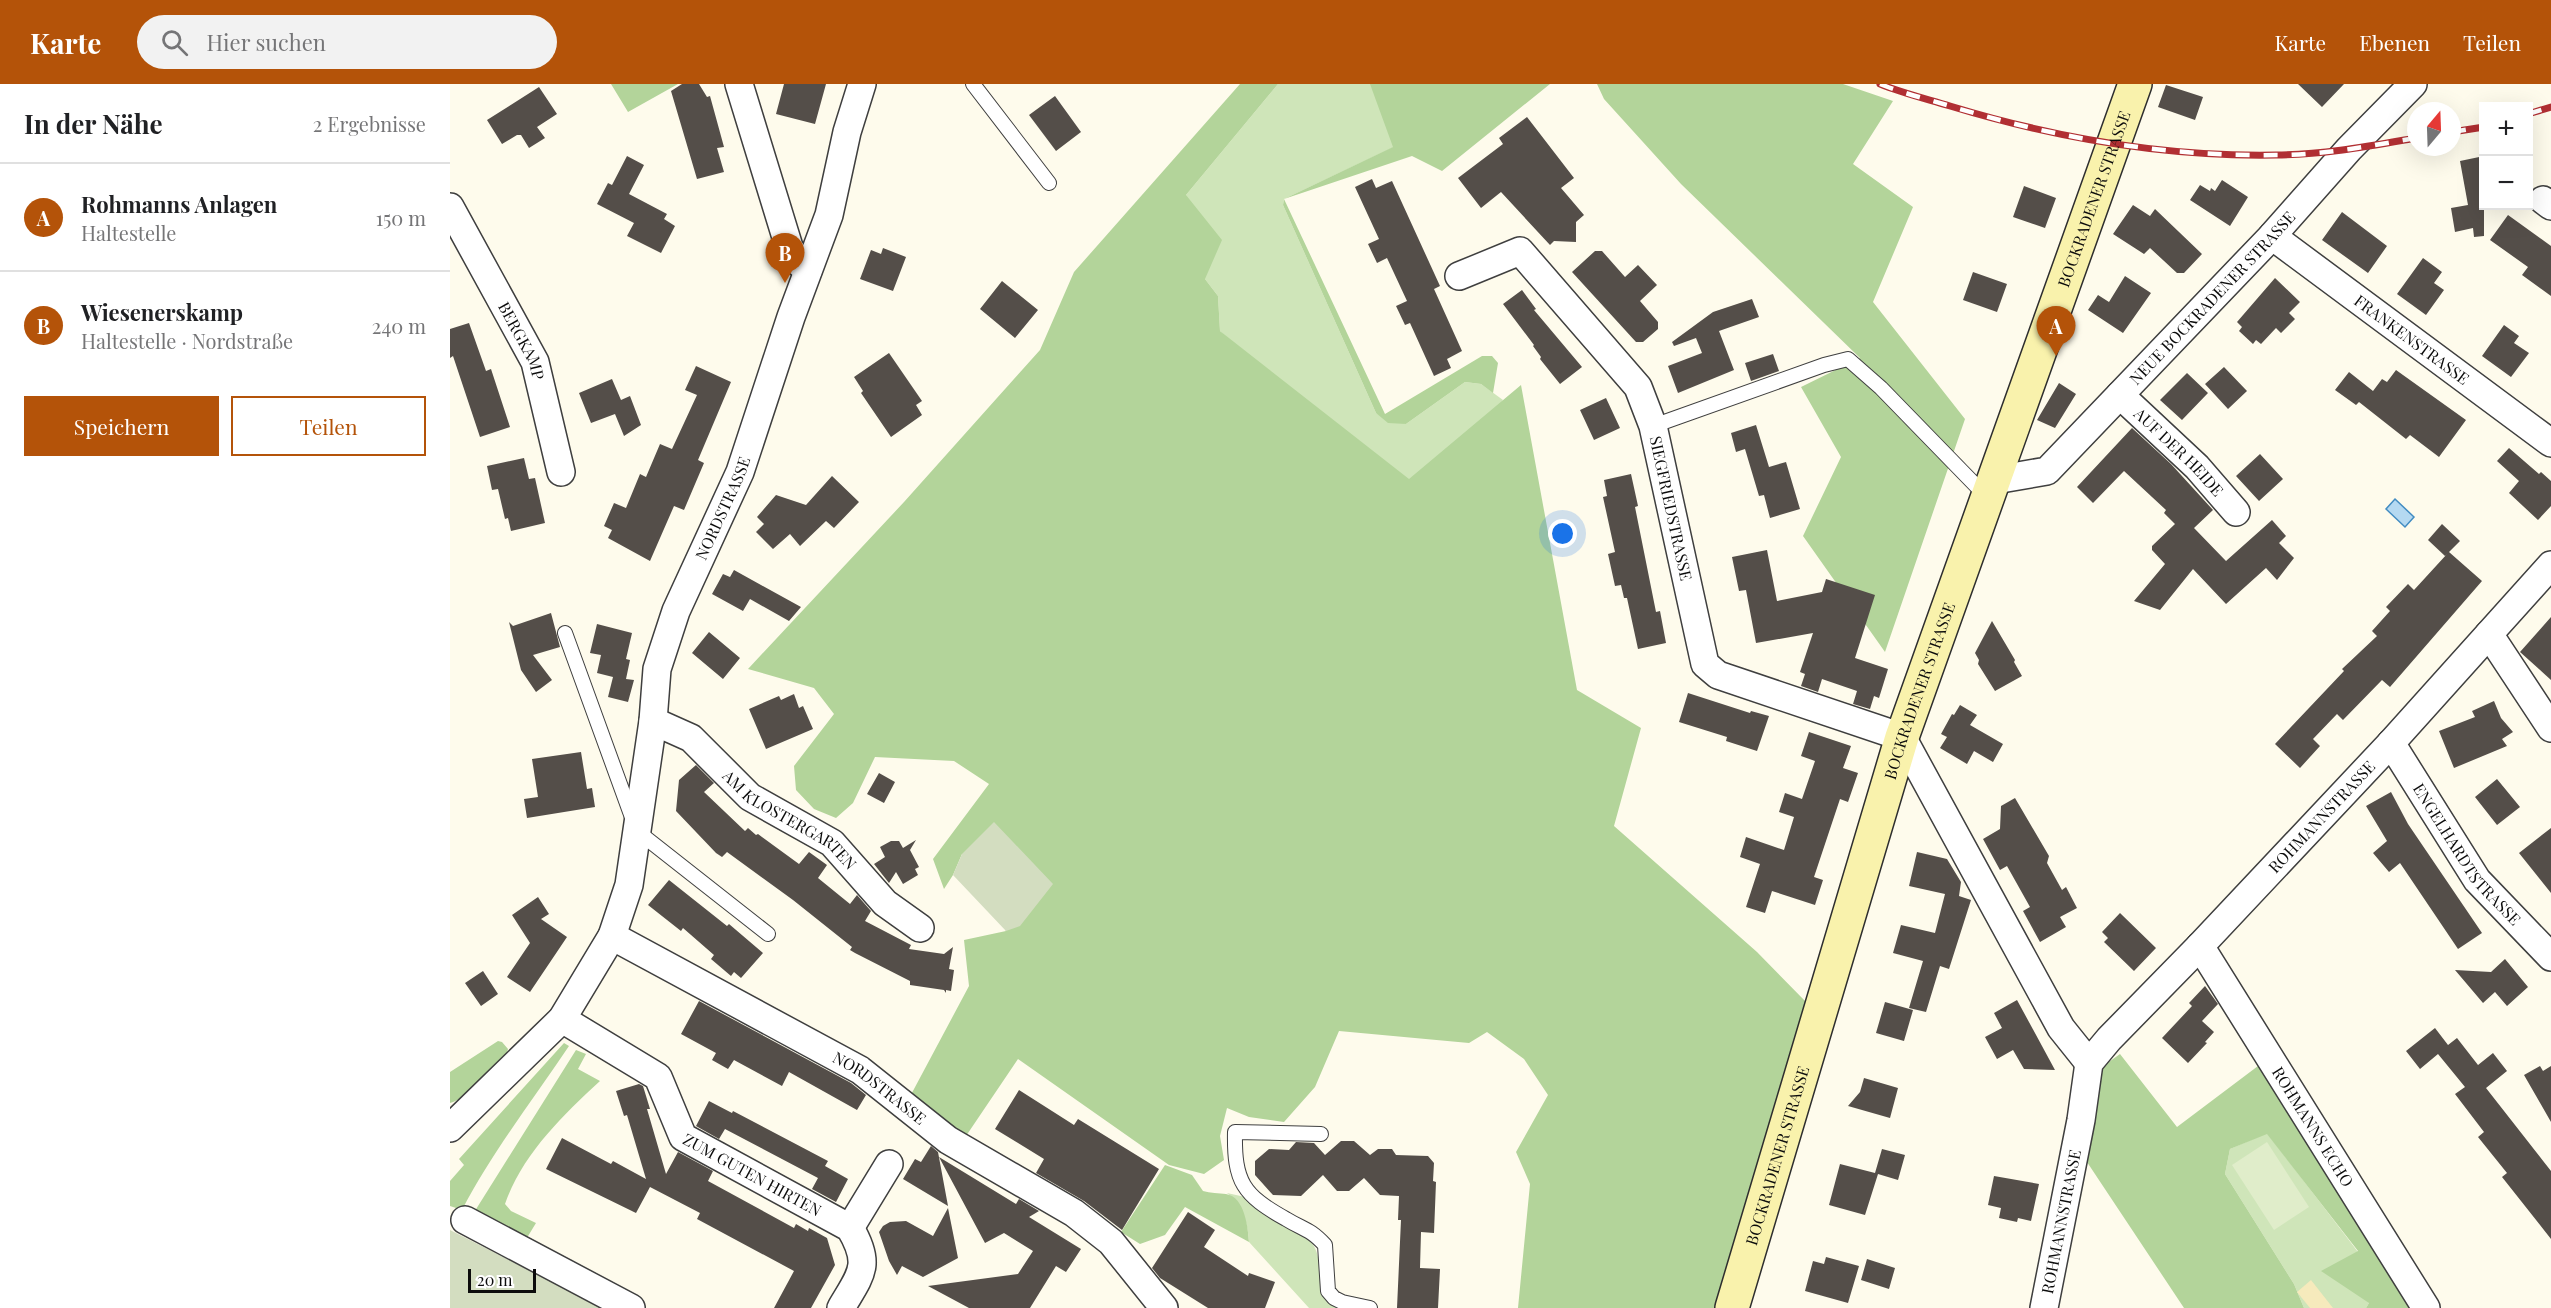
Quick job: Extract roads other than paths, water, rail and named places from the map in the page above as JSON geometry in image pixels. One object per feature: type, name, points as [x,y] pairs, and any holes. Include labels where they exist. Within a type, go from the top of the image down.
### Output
[{"type":"street","points":[[739,84],[789,247],[798,262],[808,270]]},
{"type":"street","name":"NORDSTRASSE","points":[[450,1128],[562,1019],[612,936],[629,885],[653,722],[657,669],[676,611],[740,472],[808,270],[829,215],[847,132],[862,84]]},
{"type":"street","name":"BOCKRADENER STRASSE","points":[[1732,1308],[1902,737],[2135,84]]},
{"type":"street","name":"NEUE BOCKRADENER STRASSE","points":[[1992,489],[2047,471],[2272,236],[2349,149],[2413,84]]},
{"type":"street","name":"BERGKAMP","points":[[452,215],[535,362],[561,472]]},
{"type":"street","name":"FRANKENSTRASSE","points":[[2272,236],[2551,443]]},
{"type":"street","name":"SIEGFRIEDSTRASSE","points":[[1459,276],[1520,251],[1638,387],[1653,426],[1705,664],[1718,675],[1902,737]]},
{"type":"street","name":"AUF DER HEIDE","points":[[2121,395],[2197,466],[2236,512]]},
{"type":"street","name":"ROHMANNSTRASSE","points":[[2044,1308],[2081,1120],[2089,1064],[2109,1039],[2391,743],[2551,565]]},
{"type":"street","points":[[2489,634],[2551,728]]},
{"type":"street","name":"AM KLOSTERGARTEN","points":[[653,722],[691,738],[750,797],[832,843],[885,903],[920,928]]},
{"type":"street","points":[[1902,737],[2061,1028],[2089,1064]]},
{"type":"street","name":"ENGELHARDTSTRASSE","points":[[2391,743],[2477,880],[2551,957]]},
{"type":"street","name":"NORDSTRASSE","points":[[612,936],[860,1070],[948,1140],[1074,1213],[1112,1242],[1164,1308]]},
{"type":"street","name":"ROHMANNS ECHO","points":[[2200,946],[2426,1308]]},
{"type":"street","name":"ZUM GUTEN HIRTEN","points":[[562,1019],[658,1077],[683,1137],[850,1227]]},
{"type":"street","points":[[841,1308],[863,1270],[860,1245],[850,1227],[890,1164]]},
{"type":"street","points":[[465,1220],[631,1308]]},
{"type":"lane","points":[[973,84],[1049,183]]},
{"type":"lane","points":[[1653,426],[1824,365],[1848,359],[1992,489]]},
{"type":"lane","points":[[565,633],[637,831],[768,934]]},
{"type":"lane","points":[[1321,1134],[1235,1132],[1236,1167],[1245,1190],[1286,1220],[1312,1231],[1325,1245],[1328,1291],[1334,1298],[1370,1308]]},
{"type":"water","points":[[2395,499],[2414,517],[2405,527],[2386,509]]},
{"type":"railway","points":[[1880,84],[1915,96],[2030,127],[2152,149],[2235,155],[2294,155],[2346,150],[2407,140]]},
{"type":"railway","points":[[2533,112],[2551,107]]},
{"type":"railway","points":[[2461,131],[2479,128]]},
{"type":"place","name":"Wiesenerskamp","points":[[785,283]]},
{"type":"place","name":"Rohmanns Anlagen","points":[[2056,356]]}]
